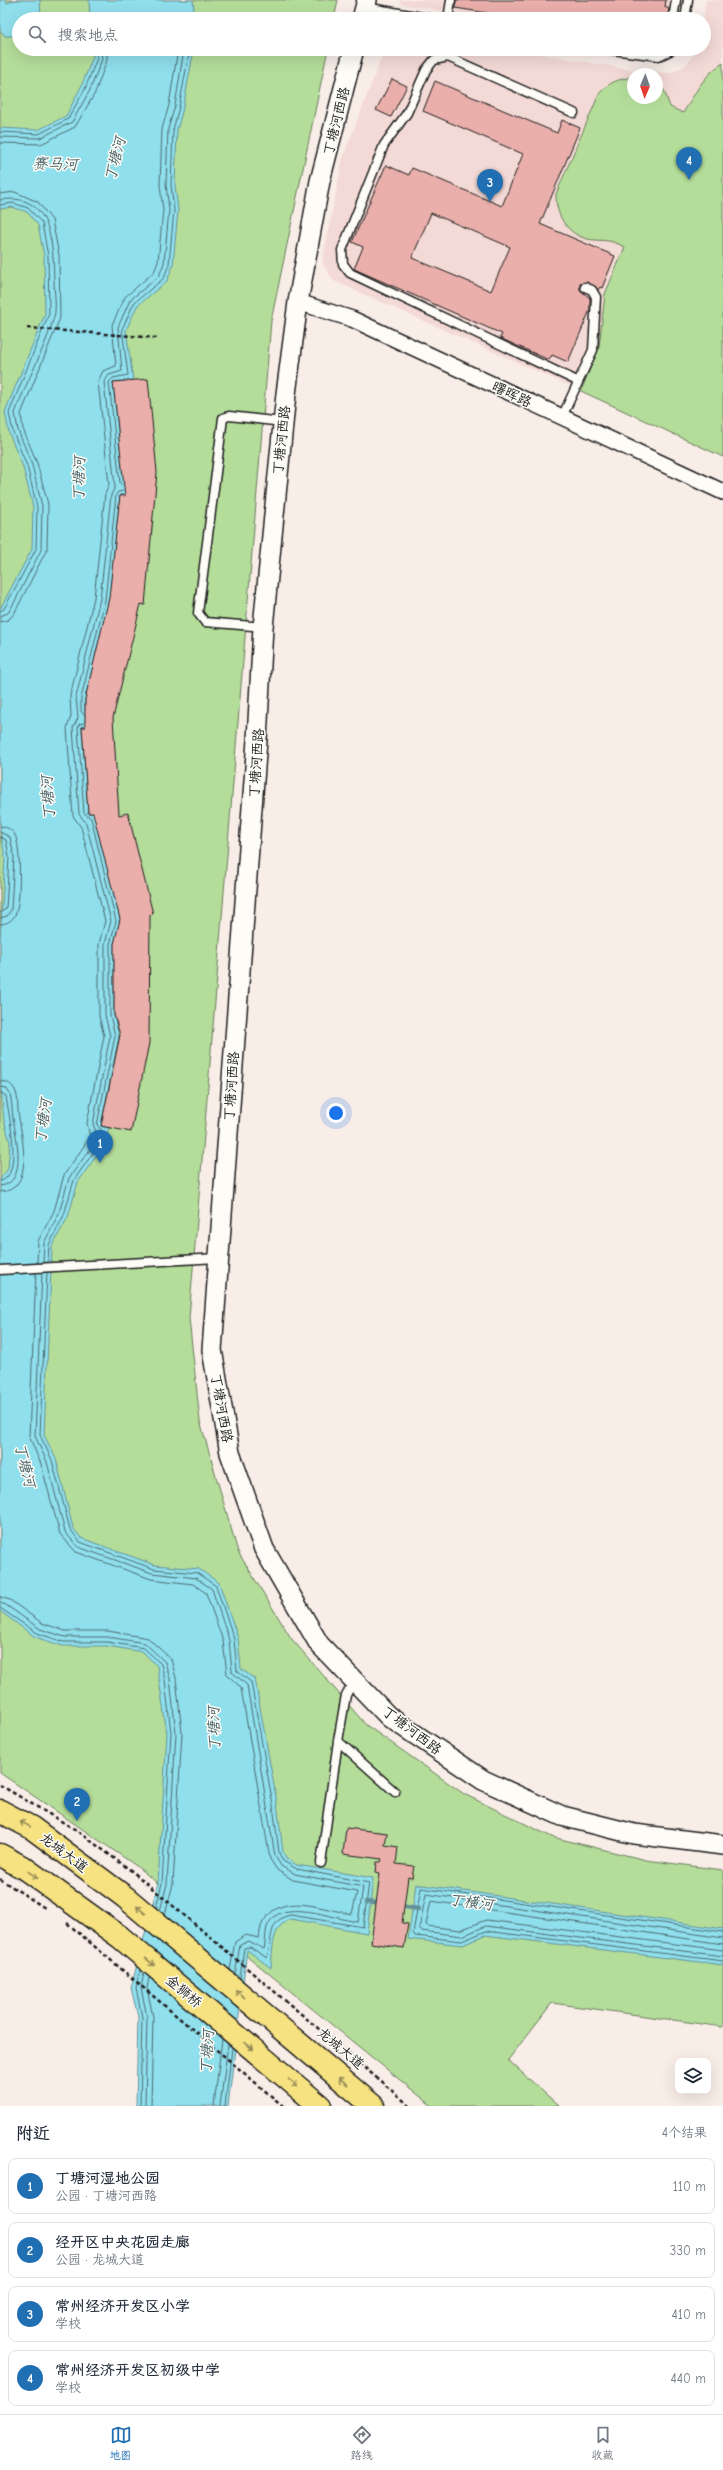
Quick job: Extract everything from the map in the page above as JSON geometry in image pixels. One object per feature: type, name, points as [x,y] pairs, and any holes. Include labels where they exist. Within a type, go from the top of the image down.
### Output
[{"type":"main road","name":"龙城大道","points":[[0,1811],[32,1828],[125,1897],[373,2106]]},
{"type":"main road","name":"金狮桥","points":[[0,1855],[24,1868],[120,1937],[320,2106]]},
{"type":"street","name":"丁塘河西路","points":[[352,56],[320,181],[298,302],[262,627],[258,740],[212,1350],[230,1453],[264,1549],[319,1644],[389,1717],[483,1780],[562,1816],[634,1834],[722,1842]]},
{"type":"street","name":"曙晖路","points":[[298,302],[352,319],[723,492]]},
{"type":"lane","points":[[449,12],[451,0]]},
{"type":"lane","points":[[674,12],[676,0]]},
{"type":"lane","points":[[686,12],[688,0]]},
{"type":"lane","points":[[364,9],[385,12]]},
{"type":"lane","points":[[574,113],[448,57],[434,60],[426,70],[407,113],[384,145],[342,250],[343,264],[350,273],[577,381]]},
{"type":"lane","points":[[562,417],[577,381],[593,350],[596,297],[592,290],[585,287]]},
{"type":"lane","points":[[262,627],[205,622],[198,613],[221,422],[223,418],[229,416],[284,422]]},
{"type":"lane","points":[[0,1270],[218,1258]]},
{"type":"lane","points":[[321,1863],[346,1695],[354,1680]]},
{"type":"lane","points":[[338,1741],[395,1792]]},
{"type":"path","points":[[27,328],[157,338]]},
{"type":"path","name":"龙城大道","points":[[0,1785],[76,1830],[133,1872],[410,2106]]},
{"type":"path","points":[[0,1879],[51,1911]]},
{"type":"path","points":[[63,1920],[283,2106]]},
{"type":"shaded area","points":[[399,0],[680,0],[678,12],[449,12],[402,4]]},
{"type":"shaded area","points":[[706,0],[723,0],[723,457],[581,391],[334,281],[322,263],[343,157],[382,56],[552,56],[627,69],[627,104],[663,104],[663,73],[670,73],[686,65],[693,56],[711,56],[711,12],[704,12]]},
{"type":"green space","points":[[0,0],[338,0],[335,12],[12,12],[12,56],[327,56],[271,321],[189,1318],[200,1421],[238,1552],[291,1638],[366,1725],[464,1794],[552,1837],[646,1860],[723,1870],[723,2027],[552,2003],[508,2060],[559,2106],[432,2106],[135,1865],[0,1773]]},
{"type":"green space","points":[[723,63],[723,457],[581,391],[599,347],[605,294],[625,247],[610,241],[586,239],[578,236],[571,231],[561,218],[556,203],[556,194],[599,94],[606,87],[618,80],[627,78],[627,104],[663,104],[663,89],[670,107],[683,113],[705,79]]},
{"type":"water","points":[[0,0],[6,0],[7,3],[15,0],[40,0],[41,12],[12,12],[12,36],[5,36],[0,30]]},
{"type":"water","points":[[89,0],[193,0],[194,12],[90,12]]},
{"type":"water","points":[[193,56],[183,108],[177,130],[175,185],[178,210],[173,265],[167,281],[137,306],[126,330],[133,380],[113,382],[124,483],[132,496],[120,495],[109,601],[85,699],[85,711],[99,714],[97,726],[82,727],[88,813],[95,813],[121,922],[114,944],[114,1015],[119,1036],[101,1126],[109,1128],[104,1145],[78,1182],[68,1217],[52,1246],[44,1435],[56,1459],[73,1528],[81,1538],[155,1565],[199,1569],[219,1583],[238,1638],[241,1669],[255,1679],[277,1803],[283,1852],[287,1859],[297,1865],[373,1878],[367,1933],[291,1919],[284,1922],[276,1933],[271,1968],[247,1950],[228,2106],[136,2106],[138,2017],[131,1988],[158,1883],[167,1733],[157,1666],[143,1652],[107,1646],[63,1646],[35,1637],[0,1611],[0,1179],[8,1169],[10,1142],[4,1120],[1,1089],[0,940],[5,857],[0,831],[0,609],[32,549],[33,507],[23,467],[9,433],[5,412],[45,314],[44,256],[38,225],[27,212],[12,207],[0,209],[0,128],[38,130],[66,116],[81,87],[93,57]]},
{"type":"water","points":[[416,1884],[723,1929],[723,1965],[485,1935],[463,1945],[408,1939]]},
{"type":"building","points":[[456,0],[666,0],[665,7],[669,9],[668,12],[481,12],[455,8]]},
{"type":"building","points":[[392,79],[407,86],[391,117],[376,110]]},
{"type":"building","points":[[435,81],[557,133],[562,120],[580,128],[540,224],[615,256],[602,288],[600,287],[598,290],[587,282],[580,284],[580,290],[590,298],[590,310],[568,362],[552,355],[549,360],[500,338],[502,334],[354,269],[363,247],[352,242],[386,165],[409,175],[412,168],[502,206],[523,154],[423,111]],"holes":[[[431,213],[510,247],[491,291],[412,258]]]},
{"type":"building","points":[[148,379],[157,472],[145,605],[141,604],[113,718],[119,815],[128,813],[153,914],[150,915],[149,1043],[131,1132],[101,1126],[120,1035],[114,1015],[114,944],[120,919],[93,813],[88,813],[82,727],[85,727],[85,699],[109,598],[120,495],[125,496],[113,382]]},
{"type":"building","points":[[346,1828],[387,1833],[385,1845],[398,1847],[396,1864],[414,1866],[412,1878],[408,1877],[402,1923],[408,1924],[404,1948],[371,1943],[380,1873],[376,1872],[377,1862],[381,1862],[382,1859],[343,1854]]},
{"type":"waterway","name":"丁横河","points":[[366,1902],[382,1904]]},
{"type":"waterway","name":"丁横河","points":[[400,1906],[418,1909]]},
{"type":"place","name":"常州经济开发区初级中学","points":[[689,180]]},
{"type":"place","name":"常州经济开发区小学","points":[[490,202]]},
{"type":"place","name":"丁塘河湿地公园","points":[[100,1163]]},
{"type":"place","name":"经开区中央花园走廊","points":[[77,1821]]},
{"type":"water label","name":"丁塘河","points":[[115,159]]},
{"type":"water label","name":"赛马河","points":[[55,164]]},
{"type":"water label","name":"丁塘河","points":[[79,479]]},
{"type":"water label","name":"丁塘河","points":[[48,798]]},
{"type":"water label","name":"丁塘河","points":[[43,1121]]},
{"type":"water label","name":"丁塘河","points":[[25,1465]]},
{"type":"water label","name":"丁塘河","points":[[214,1729]]},
{"type":"water label","name":"丁塘河","points":[[207,2052]]}]
